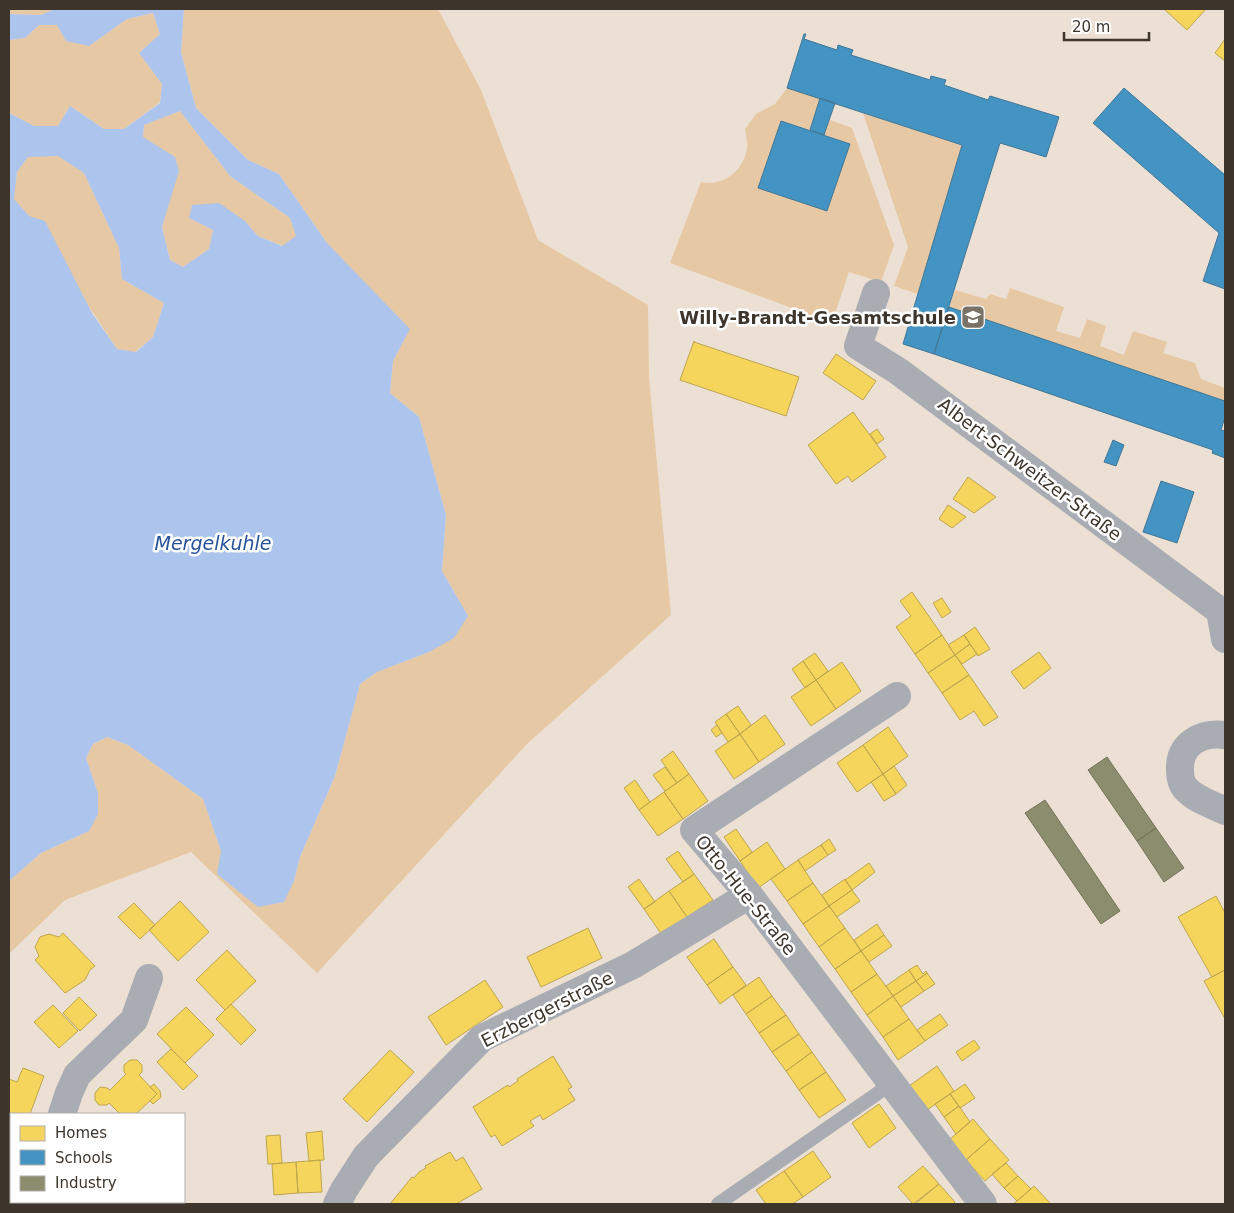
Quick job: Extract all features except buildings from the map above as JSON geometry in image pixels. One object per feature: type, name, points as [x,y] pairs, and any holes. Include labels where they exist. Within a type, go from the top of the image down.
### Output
[{"type":"street","name":"Albert-Schweitzer-Straße","points":[[876,293],[858,346],[898,371],[1220,611],[1225,639]]},
{"type":"street","name":"Otto-Hue-Straße","points":[[898,696],[694,830],[749,895],[983,1204]]},
{"type":"street","points":[[1225,735],[1218,734],[1203,737],[1192,742],[1184,750],[1180,763],[1180,775],[1184,786],[1197,798],[1225,811]]},
{"type":"street","name":"Erzbergerstraße","points":[[337,1204],[366,1156],[482,1038],[633,965],[749,895]]},
{"type":"street","points":[[62,1113],[78,1075],[134,1020],[149,978]]},
{"type":"lane","points":[[718,1204],[891,1084]]},
{"type":"shaded area","points":[[9,9],[55,9],[41,15],[9,14]]},
{"type":"shaded area","points":[[184,9],[438,9],[481,90],[538,240],[648,305],[649,377],[671,615],[527,744],[317,973],[191,852],[65,900],[9,954],[9,881],[41,853],[89,831],[98,793],[86,758],[93,744],[107,737],[128,745],[203,799],[221,851],[294,881],[300,857],[335,776],[360,684],[377,672],[429,652],[468,616],[442,571],[446,515],[419,417],[390,393],[393,361],[409,329],[327,243],[279,174],[248,160],[196,108],[181,52]]},
{"type":"shaded area","points":[[153,13],[160,34],[139,53],[162,84],[160,102],[124,129],[104,129],[70,106],[58,126],[34,126],[9,113],[9,40],[25,38],[39,25],[57,25],[89,46],[127,19]]},
{"type":"shaded area","points":[[787,88],[820,98],[810,130],[781,121],[759,188],[827,211],[850,144],[824,135],[830,120],[852,128],[894,245],[881,282],[849,272],[832,323],[670,263],[701,182],[717,182],[731,176],[745,157],[747,142],[745,129],[756,114],[775,104]]},
{"type":"shaded area","points":[[180,111],[230,176],[290,218],[297,236],[283,246],[258,236],[245,221],[189,218],[213,230],[209,249],[183,267],[170,260],[162,227],[169,202],[143,137],[144,125]]},
{"type":"shaded area","points":[[863,113],[962,145],[918,294],[894,286],[908,247]]},
{"type":"shaded area","points":[[58,155],[84,173],[119,248],[122,279],[164,303],[153,337],[135,352],[117,349],[29,216],[13,199],[17,172],[28,157]]},
{"type":"shaded area","points":[[1010,288],[1064,307],[1056,331],[1080,338],[1087,319],[1106,326],[1100,346],[1124,355],[1133,331],[1167,342],[1163,353],[1195,363],[1201,379],[1225,388],[1225,401],[949,307],[955,290],[986,299],[990,294],[1006,299]]},
{"type":"water","name":"Mergelkuhle","points":[[55,9],[184,9],[181,52],[196,108],[248,160],[279,174],[327,243],[410,329],[393,361],[390,393],[419,417],[446,515],[442,571],[468,616],[454,638],[429,652],[377,672],[360,684],[335,776],[300,857],[294,881],[284,902],[258,907],[217,874],[221,851],[203,799],[128,745],[107,737],[93,744],[86,758],[98,793],[98,814],[89,831],[41,853],[9,881],[9,113],[34,126],[58,126],[70,106],[104,129],[124,129],[160,103],[162,84],[139,53],[160,34],[153,13],[127,19],[89,46],[66,41],[57,25],[39,25],[25,38],[9,40],[9,14],[41,15]],"holes":[[[180,111],[230,176],[290,218],[296,236],[282,246],[258,236],[245,221],[219,203],[192,205],[189,218],[213,230],[209,249],[183,267],[170,260],[162,227],[179,171],[175,157],[143,137],[144,125]],[[58,156],[84,173],[119,248],[122,279],[164,303],[153,337],[136,352],[117,349],[92,313],[45,221],[29,216],[14,199],[17,172],[28,157]]]},
{"type":"place","name":"Willy-Brandt-Gesamtschule","points":[[973,317]]}]
